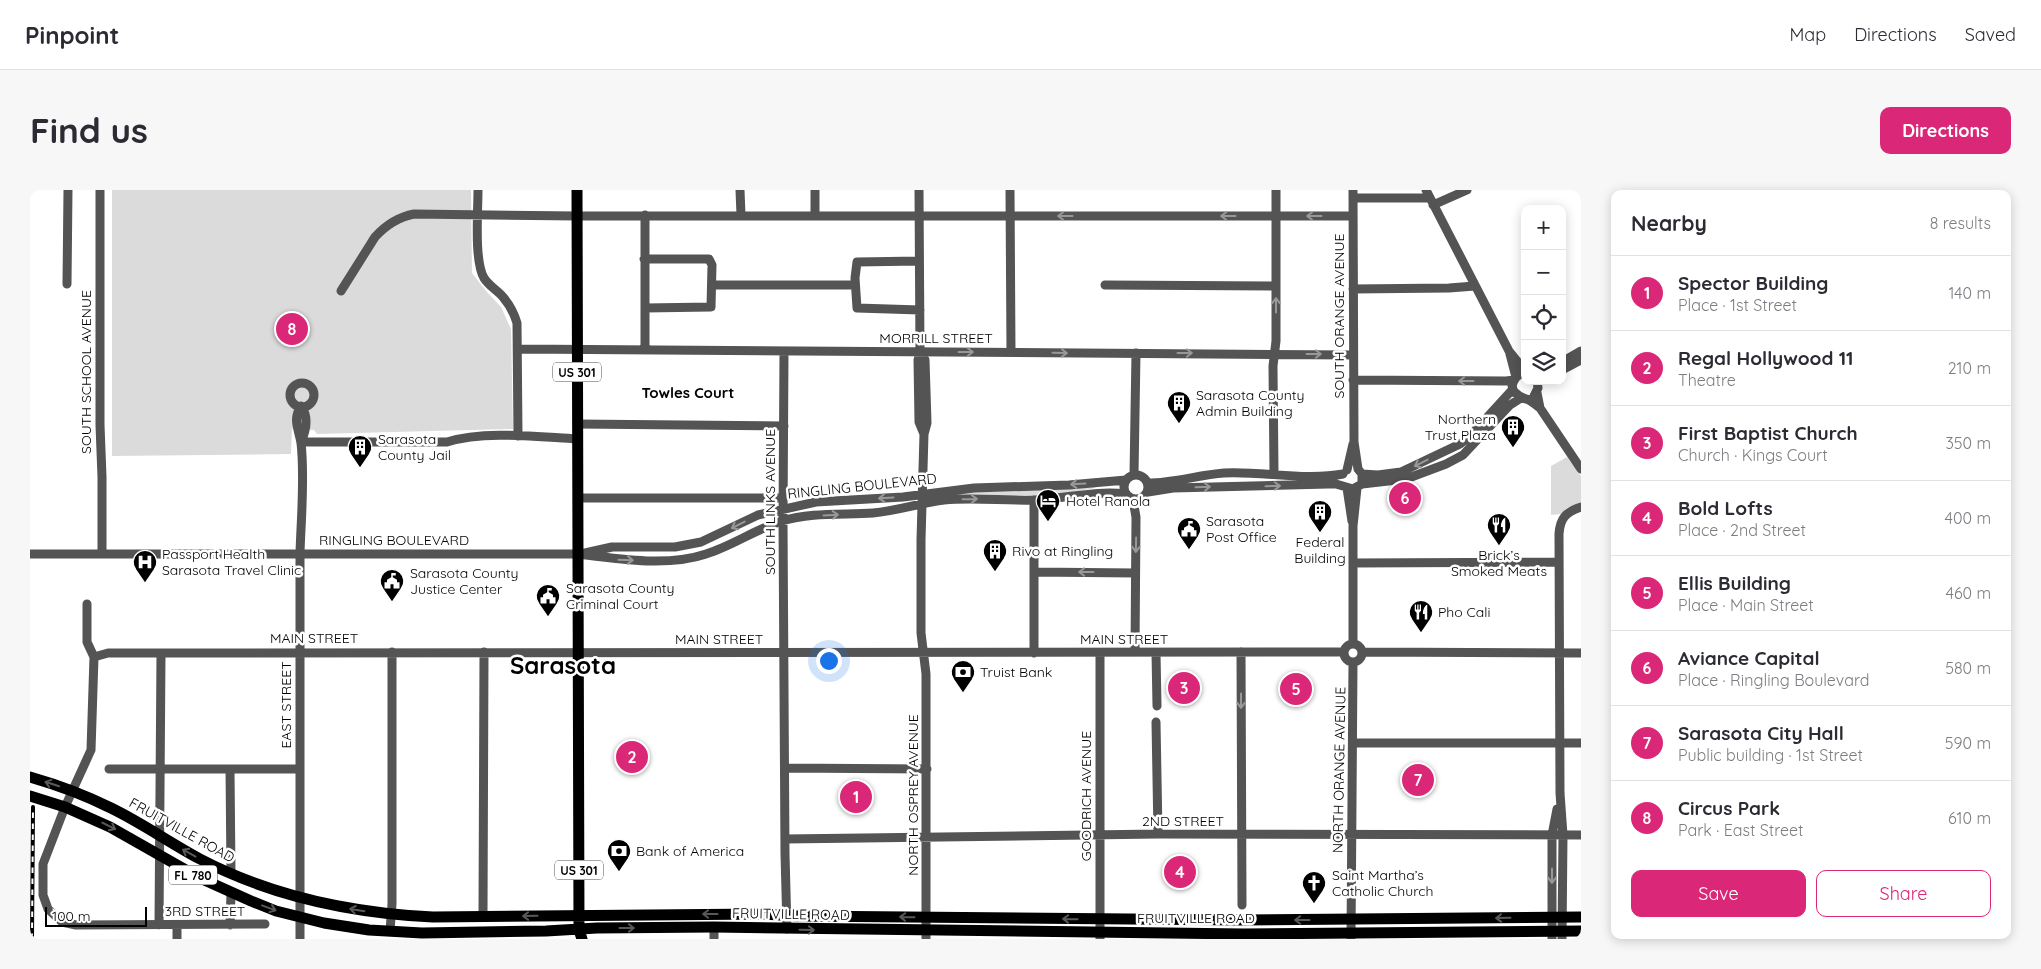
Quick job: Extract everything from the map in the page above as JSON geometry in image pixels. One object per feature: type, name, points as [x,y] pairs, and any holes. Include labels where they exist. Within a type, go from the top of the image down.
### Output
[{"type":"main road","name":"US 301","points":[[577,190],[578,936]]},
{"type":"main road","name":"FRUITVILLE ROAD","points":[[30,777],[72,791],[112,808],[201,860],[278,892],[332,906],[391,914],[433,917],[720,914],[1100,919],[1351,920],[1581,918]]},
{"type":"main road","name":"FRUITVILLE ROAD","points":[[30,796],[65,807],[110,827],[200,878],[231,893],[276,910],[338,926],[390,931],[578,936],[597,928],[714,933],[788,929],[926,935],[1100,936],[1557,935],[1581,931]]},
{"type":"street","points":[[68,190],[68,284]]},
{"type":"street","name":"SOUTH SCHOOL AVENUE","points":[[100,190],[102,553]]},
{"type":"street","points":[[478,190],[481,272],[514,312],[517,324],[518,436]]},
{"type":"street","points":[[740,190],[741,215]]},
{"type":"street","points":[[815,190],[815,215]]},
{"type":"street","name":"NORTH OSPREY AVENUE","points":[[919,190],[919,422],[924,434],[923,504],[920,540],[921,624],[926,674],[926,935]]},
{"type":"street","points":[[1010,190],[1011,352]]},
{"type":"street","points":[[1274,474],[1276,190]]},
{"type":"street","points":[[1353,194],[1429,198],[1467,190]]},
{"type":"street","name":"SOUTH ORANGE AVENUE","points":[[1353,194],[1354,442],[1360,479],[1353,526],[1353,644]]},
{"type":"street","points":[[1429,198],[1509,351],[1521,367]]},
{"type":"street","points":[[341,291],[375,237],[389,223],[398,218],[414,214],[577,216],[1353,216]]},
{"type":"street","points":[[645,215],[645,350]]},
{"type":"street","points":[[644,259],[709,259],[712,265],[712,304],[709,308],[645,308]]},
{"type":"street","points":[[919,261],[856,262],[855,285],[857,308],[859,309],[920,310]]},
{"type":"street","points":[[712,285],[855,285]]},
{"type":"street","points":[[1105,285],[1276,286]]},
{"type":"street","points":[[1353,289],[1475,286]]},
{"type":"street","name":"MORRILL STREET","points":[[518,349],[1353,354]]},
{"type":"street","name":"SOUTH LINKS AVENUE","points":[[784,351],[785,839],[786,916],[788,929]]},
{"type":"street","points":[[1509,351],[1516,394],[1540,408],[1581,469]]},
{"type":"street","points":[[1566,360],[1581,351]]},
{"type":"street","points":[[1135,652],[1136,517],[1133,500],[1125,494],[1124,488],[1130,478],[1136,353]]},
{"type":"street","points":[[1566,368],[1581,360]]},
{"type":"street","points":[[1148,487],[1328,484],[1345,487],[1360,479],[1401,472],[1460,444],[1470,436],[1521,376]]},
{"type":"street","points":[[1353,380],[1514,382]]},
{"type":"street","points":[[1133,500],[1142,498],[1148,487],[1161,483],[1224,473],[1310,476],[1345,472],[1360,479],[1406,479],[1446,464],[1463,455],[1510,406],[1539,386]]},
{"type":"street","points":[[1539,386],[1540,408]]},
{"type":"street","name":"EAST STREET","points":[[300,939],[301,442],[297,432],[297,412],[301,406]]},
{"type":"street","points":[[577,424],[784,426]]},
{"type":"street","points":[[301,442],[447,442],[467,437],[518,436],[578,439]]},
{"type":"street","name":"SOUTH ORANGE AVENUE","points":[[1353,526],[1342,481],[1354,442]]},
{"type":"street","points":[[1130,478],[1143,478],[1148,487]]},
{"type":"street","name":"RINGLING BOULEVARD","points":[[578,554],[612,547],[675,547],[701,542],[758,515],[816,502],[974,488],[1069,485],[1130,478]]},
{"type":"street","name":"RINGLING BOULEVARD","points":[[30,554],[578,554],[615,559],[680,560],[704,555],[727,547],[783,521],[812,516],[874,513],[943,500],[973,498],[1034,500],[1109,492],[1125,494]]},
{"type":"street","points":[[578,498],[783,498]]},
{"type":"street","points":[[1034,500],[1034,653]]},
{"type":"street","points":[[1557,917],[1563,835],[1560,794],[1559,534],[1560,524],[1564,516],[1570,510],[1581,507]]},
{"type":"street","points":[[1354,563],[1559,562]]},
{"type":"street","points":[[1034,572],[1135,572]]},
{"type":"street","name":"3RD STREET","points":[[87,604],[87,642],[94,657],[92,747],[86,765],[65,807],[43,864],[43,895],[50,912],[62,922],[70,925],[176,926],[265,924]]},
{"type":"street","points":[[1353,644],[1360,646],[1362,652],[1361,658],[1353,662],[1347,660],[1344,652],[1346,647],[1353,644]]},
{"type":"street","name":"MAIN STREET","points":[[94,657],[108,653],[300,652],[1344,652]]},
{"type":"street","points":[[390,931],[392,652]]},
{"type":"street","points":[[483,916],[484,652]]},
{"type":"street","points":[[1241,652],[1242,905]]},
{"type":"street","points":[[1362,652],[1581,653]]},
{"type":"street","name":"GOODRICH AVENUE","points":[[1100,653],[1100,936]]},
{"type":"street","points":[[1156,653],[1156,706]]},
{"type":"street","points":[[158,925],[161,654]]},
{"type":"street","name":"NORTH ORANGE AVENUE","points":[[1351,936],[1353,662]]},
{"type":"street","points":[[1156,722],[1158,834]]},
{"type":"street","points":[[1353,743],[1581,743]]},
{"type":"street","points":[[786,768],[927,769]]},
{"type":"street","points":[[109,769],[300,769]]},
{"type":"street","points":[[230,769],[231,873]]},
{"type":"street","points":[[1557,935],[1552,835],[1560,794]]},
{"type":"street","name":"2ND STREET","points":[[785,839],[1158,834],[1581,835]]},
{"type":"street","points":[[230,925],[231,893]]},
{"type":"street","points":[[176,926],[177,939]]},
{"type":"shaded area","points":[[112,190],[471,190],[472,273],[501,307],[511,329],[513,429],[317,434],[314,430],[292,429],[291,454],[112,456]]},
{"type":"shaded area","points":[[1567,457],[1581,476],[1581,502],[1567,508],[1561,514],[1551,515],[1551,466]]},
{"type":"shaded area","points":[[1095,484],[1095,488],[1057,495],[959,495],[958,493]]},
{"type":"railway","points":[[32,939],[33,807]]},
{"type":"place","name":"Circus Park","points":[[292,329]]},
{"type":"place","name":"Sarasota County Admin Building","points":[[1179,424]]},
{"type":"place","name":"Northern Trust Plaza","points":[[1513,448]]},
{"type":"place","name":"Sarasota County Jail","points":[[360,468]]},
{"type":"place","name":"Aviance Capital","points":[[1405,498]]},
{"type":"place","name":"Hotel Ranola","points":[[1048,522]]},
{"type":"place","name":"Federal Building","points":[[1320,533]]},
{"type":"place","name":"Brick’s Smoked Meats","points":[[1499,546]]},
{"type":"place","name":"Sarasota Post Office","points":[[1189,550]]},
{"type":"place","name":"Rivo at Ringling","points":[[995,572]]},
{"type":"place","name":"Passport Health Sarasota Travel Clinic","points":[[145,583]]},
{"type":"place","name":"Sarasota County Justice Center","points":[[392,602]]},
{"type":"place","name":"Sarasota County Criminal Court","points":[[548,617]]},
{"type":"place","name":"Pho Cali","points":[[1421,633]]},
{"type":"place","name":"First Baptist Church","points":[[1184,688]]},
{"type":"place","name":"Ellis Building","points":[[1296,689]]},
{"type":"place","name":"Truist Bank","points":[[963,693]]},
{"type":"place","name":"Regal Hollywood 11","points":[[632,757]]},
{"type":"place","name":"Sarasota City Hall","points":[[1418,780]]},
{"type":"place","name":"Spector Building","points":[[856,797]]},
{"type":"place","name":"Bank of America","points":[[619,872]]},
{"type":"place","name":"Bold Lofts","points":[[1180,872]]},
{"type":"place","name":"Saint Martha’s Catholic Church","points":[[1314,904]]},
{"type":"district","name":"Towles Court","points":[[688,392]]},
{"type":"district","name":"Sarasota","points":[[563,665]]}]
